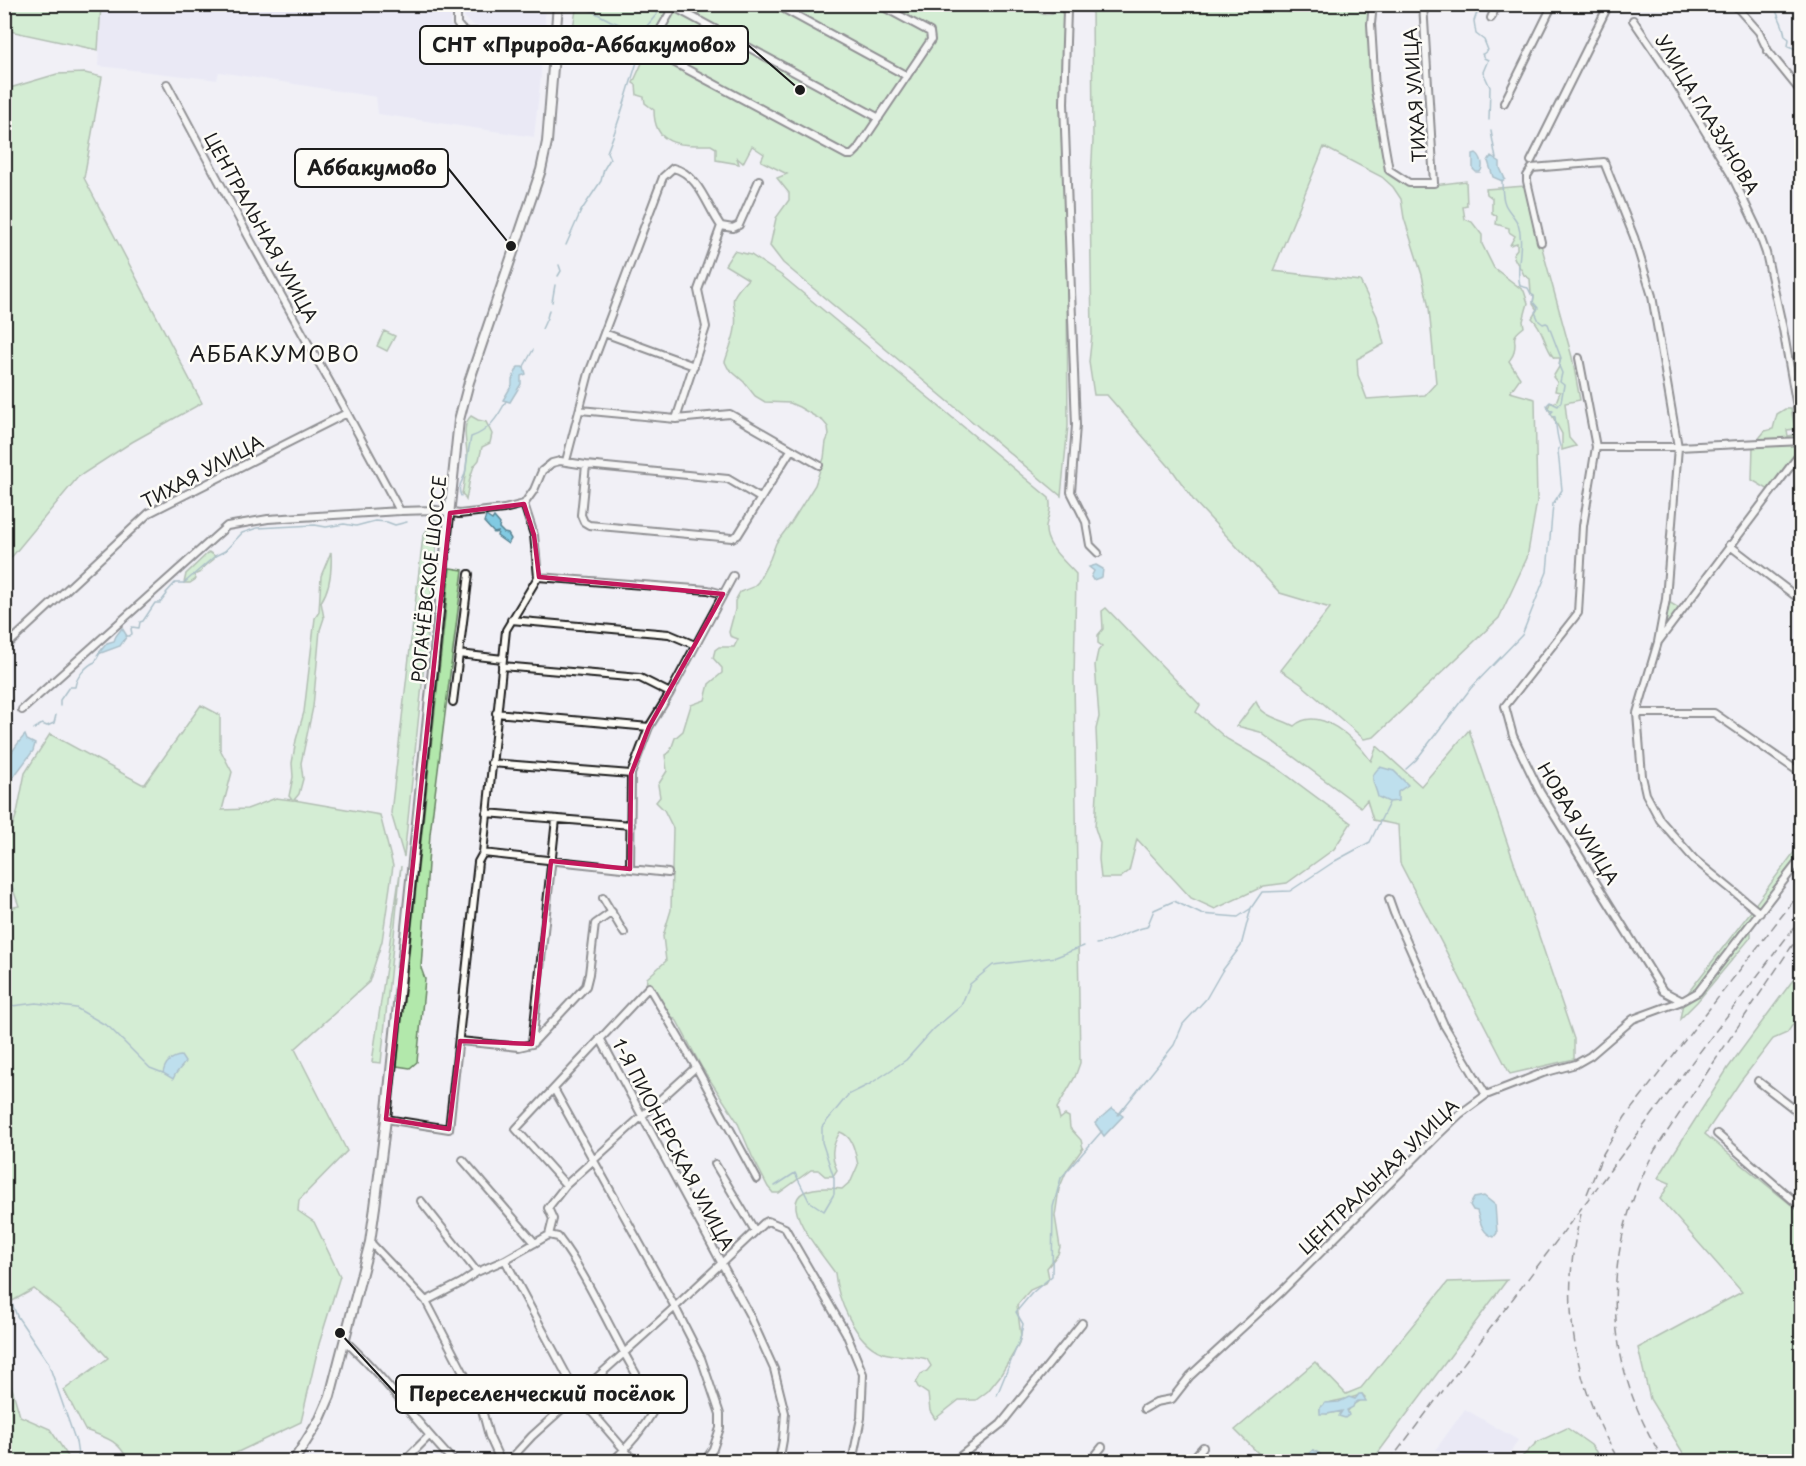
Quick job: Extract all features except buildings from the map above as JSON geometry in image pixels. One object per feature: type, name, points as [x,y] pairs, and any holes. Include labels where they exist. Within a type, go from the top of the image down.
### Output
[{"type":"main road","name":"РОГАЧЁВСКОЕ ШОССЕ","points":[[294,1461],[320,1419],[330,1395],[370,1242],[386,1119],[459,420],[464,398],[541,170],[547,142],[558,4]]},
{"type":"street","points":[[457,4],[457,24],[467,32],[556,33],[649,49],[847,155],[852,155],[931,40],[930,32],[878,4]]},
{"type":"street","points":[[775,4],[908,76]]},
{"type":"street","points":[[1059,4],[1067,11],[1064,103],[1076,426],[1071,492],[1086,522],[1090,545],[1098,553]]},
{"type":"street","name":"ТИХАЯ УЛИЦА","points":[[1373,4],[1371,24],[1375,90],[1389,170],[1409,183],[1434,183],[1423,4]]},
{"type":"street","points":[[1491,18],[1497,4]]},
{"type":"street","points":[[1504,103],[1553,4]]},
{"type":"street","points":[[1531,161],[1609,4]]},
{"type":"street","points":[[1734,4],[1759,32],[1768,51],[1802,93]]},
{"type":"street","points":[[649,49],[674,6],[879,118]]},
{"type":"street","name":"УЛИЦА ГЛАЗУНОВА","points":[[1633,20],[1676,83],[1726,167],[1757,228],[1766,253],[1781,320],[1802,435]]},
{"type":"street","name":"ЦЕНТРАЛЬНАЯ УЛИЦА","points":[[167,84],[400,511]]},
{"type":"street","points":[[1541,242],[1527,180],[1532,168],[1604,162],[1634,237],[1652,296],[1678,447],[1666,599],[1658,642],[1637,713],[1641,776],[1646,794],[1660,820],[1694,860],[1760,913]]},
{"type":"street","points":[[566,461],[589,373],[664,173],[673,168],[687,174],[706,199],[721,226],[698,290],[706,327],[676,419]]},
{"type":"street","points":[[721,226],[733,228],[739,225],[759,180]]},
{"type":"street","points":[[604,333],[694,366]]},
{"type":"street","points":[[1578,357],[1596,447],[1678,447],[1802,441]]},
{"type":"street","points":[[580,410],[676,419],[730,414],[819,465]]},
{"type":"street","name":"ТИХАЯ УЛИЦА","points":[[4,648],[149,513],[347,412]]},
{"type":"street","name":"НОВАЯ УЛИЦА","points":[[1596,447],[1583,526],[1578,613],[1505,706],[1513,736],[1540,792],[1663,991],[1682,1001]]},
{"type":"street","points":[[586,465],[581,514],[584,522],[589,525],[732,538],[738,535],[791,450]]},
{"type":"street","points":[[1658,642],[1802,451]]},
{"type":"street","points":[[22,710],[227,526],[268,519],[400,511],[436,510],[450,513],[495,510],[524,504],[534,490],[542,471],[552,463],[566,461],[728,479],[760,498]]},
{"type":"street","points":[[386,1119],[449,1129],[478,862],[483,853],[506,630],[538,577],[534,535],[524,504]]},
{"type":"street","points":[[1729,545],[1802,601]]},
{"type":"street","points":[[453,702],[469,574]]},
{"type":"street","points":[[630,869],[631,774],[649,727],[670,693],[733,576]]},
{"type":"street","points":[[538,577],[708,590],[723,594]]},
{"type":"street","points":[[511,620],[669,634],[695,645]]},
{"type":"street","points":[[459,654],[502,663],[640,678],[670,693]]},
{"type":"street","points":[[496,713],[649,727]]},
{"type":"street","points":[[1637,713],[1714,713],[1802,774]]},
{"type":"street","points":[[491,764],[631,774]]},
{"type":"street","points":[[486,813],[631,825]]},
{"type":"street","points":[[532,1044],[556,819]]},
{"type":"street","points":[[483,853],[668,873]]},
{"type":"street","name":"ЦЕНТРАЛЬНАЯ УЛИЦА","points":[[1143,1409],[1156,1402],[1172,1399],[1184,1382],[1282,1291],[1452,1122],[1486,1095],[1543,1072],[1576,1064],[1590,1056],[1633,1019],[1682,1001],[1698,992],[1802,857]]},
{"type":"street","points":[[603,898],[624,933]]},
{"type":"street","points":[[1389,899],[1444,1025],[1486,1095]]},
{"type":"street","points":[[459,1041],[519,1047],[532,1044],[586,986],[595,924],[612,912]]},
{"type":"street","points":[[566,1185],[516,1129],[649,987],[696,1066],[757,1179]]},
{"type":"street","name":"1-Я ПИОНЕРСКАЯ УЛИЦА","points":[[600,1038],[749,1314],[774,1369],[785,1413],[779,1461]]},
{"type":"street","points":[[549,1235],[554,1219],[548,1208],[566,1185],[696,1066]]},
{"type":"street","points":[[1758,1081],[1802,1115]]},
{"type":"street","points":[[554,1089],[701,1358],[720,1414],[720,1428],[713,1449],[704,1461]]},
{"type":"street","points":[[1717,1134],[1802,1208]]},
{"type":"street","points":[[463,1160],[535,1243]]},
{"type":"street","points":[[715,1164],[755,1231]]},
{"type":"street","points":[[421,1202],[477,1272]]},
{"type":"street","points":[[508,1461],[532,1436],[768,1221],[785,1228],[846,1333],[863,1374],[861,1418],[852,1461]]},
{"type":"street","points":[[426,1301],[549,1235],[558,1237],[573,1258],[624,1353],[646,1388],[654,1410],[625,1450],[612,1461]]},
{"type":"street","points":[[370,1242],[426,1301],[481,1406],[489,1436],[501,1461]]},
{"type":"street","points":[[505,1260],[578,1396],[635,1461]]},
{"type":"street","points":[[953,1461],[1001,1424],[1082,1323]]},
{"type":"street","points":[[345,1341],[361,1355],[429,1436],[454,1461]]},
{"type":"street","points":[[403,1461],[429,1436]]},
{"type":"street","points":[[1093,1460],[1102,1447]]},
{"type":"street","points":[[1190,1461],[1203,1447]]},
{"type":"highlighted area","points":[[524,504],[534,535],[539,577],[723,594],[649,727],[631,774],[630,869],[551,861],[532,1044],[460,1041],[449,1129],[386,1119],[450,513]]},
{"type":"shaded area","points":[[101,4],[454,5],[450,24],[458,35],[542,43],[541,76],[534,137],[378,114],[376,97],[219,72],[217,80],[98,66]]},
{"type":"shaded area","points":[[466,5],[544,5],[546,30],[475,26],[464,16]]},
{"type":"shaded area","points":[[1465,1409],[1518,1440],[1506,1461],[1453,1461],[1436,1449]]},
{"type":"green space","points":[[5,4],[101,5],[98,50],[5,30]]},
{"type":"green space","points":[[577,4],[1030,4],[1040,13],[1051,14],[1059,10],[1065,16],[1068,426],[1061,496],[783,263],[770,246],[776,218],[789,200],[789,193],[777,178],[787,174],[761,161],[764,154],[752,146],[743,163],[737,158],[739,164],[716,160],[716,148],[711,145],[681,144],[665,138],[659,132],[655,122],[654,110],[645,103],[644,97],[637,95],[636,85],[633,83],[647,52],[572,34]]},
{"type":"green space","points":[[1092,5],[1370,5],[1368,25],[1386,170],[1406,185],[1434,185],[1466,181],[1467,206],[1463,207],[1465,219],[1472,222],[1482,235],[1482,244],[1494,268],[1524,291],[1528,303],[1523,321],[1524,327],[1515,336],[1514,352],[1509,361],[1520,378],[1510,392],[1535,399],[1537,501],[1527,558],[1499,618],[1374,737],[1364,739],[1301,684],[1281,670],[1330,608],[1280,593],[1194,501],[1173,471],[1107,395],[1094,395],[1089,362],[1092,335],[1090,195],[1093,141]],"holes":[[[1324,147],[1382,177],[1401,199],[1404,218],[1422,275],[1429,308],[1436,383],[1425,395],[1367,399],[1358,375],[1357,359],[1384,344],[1377,316],[1360,281],[1273,271]]]},
{"type":"green space","points":[[85,73],[102,77],[84,178],[202,403],[132,442],[78,477],[5,565],[5,97],[10,88],[57,74]]},
{"type":"green space","points":[[1525,186],[1572,357],[1580,400],[1565,403],[1569,438],[1576,446],[1562,450],[1562,434],[1548,408],[1550,403],[1556,402],[1560,392],[1555,391],[1557,382],[1553,377],[1559,367],[1560,358],[1554,358],[1532,318],[1537,310],[1533,304],[1534,296],[1531,294],[1530,279],[1524,275],[1514,257],[1517,243],[1510,245],[1515,236],[1509,232],[1509,228],[1496,224],[1497,216],[1492,213],[1492,198],[1487,194],[1486,189]]},
{"type":"green space","points":[[734,251],[751,255],[781,275],[1049,498],[1050,509],[1046,526],[1048,540],[1056,553],[1076,574],[1074,680],[1080,1063],[1075,1077],[1057,1108],[1060,1119],[1065,1115],[1069,1117],[1070,1128],[1081,1140],[1083,1148],[1067,1170],[1059,1189],[1055,1216],[1060,1247],[1058,1254],[1047,1268],[1049,1278],[1046,1283],[1030,1290],[1017,1305],[1021,1336],[1018,1346],[988,1391],[976,1400],[959,1400],[935,1419],[930,1411],[928,1394],[916,1383],[921,1374],[931,1366],[927,1359],[887,1354],[872,1347],[863,1339],[849,1318],[839,1294],[835,1273],[804,1229],[798,1215],[796,1203],[802,1194],[816,1189],[842,1189],[851,1181],[858,1165],[851,1141],[840,1132],[833,1151],[833,1160],[837,1170],[833,1176],[825,1176],[818,1170],[811,1170],[779,1193],[773,1193],[752,1156],[737,1121],[702,1068],[677,1021],[650,997],[646,990],[647,978],[666,961],[663,936],[671,910],[673,828],[664,810],[656,802],[660,797],[658,785],[667,771],[665,755],[670,752],[675,738],[683,731],[691,705],[705,700],[709,684],[722,673],[722,668],[713,658],[715,650],[719,647],[734,647],[738,639],[730,636],[729,632],[735,601],[740,592],[753,587],[758,582],[776,543],[815,485],[829,435],[828,427],[823,421],[799,407],[790,403],[765,402],[755,396],[728,368],[725,362],[736,319],[733,303],[736,294],[748,279],[725,265]]},
{"type":"green space","points":[[384,331],[395,336],[387,351],[377,346]]},
{"type":"green space","points":[[1785,409],[1791,409],[1795,429],[1787,430],[1788,436],[1798,434],[1800,440],[1756,442],[1765,431],[1773,429],[1777,414]]},
{"type":"green space","points":[[471,416],[486,422],[492,434],[490,443],[482,447],[479,460],[474,466],[466,500],[462,493],[467,459],[465,430]]},
{"type":"green space","points":[[1799,443],[1801,447],[1769,490],[1752,480],[1753,445]]},
{"type":"green space","points":[[434,519],[439,522],[404,857],[391,813],[423,536]]},
{"type":"green space","points":[[209,552],[215,556],[214,559],[201,572],[194,575],[196,579],[190,583],[184,583],[186,574]]},
{"type":"green space","points":[[331,552],[330,578],[321,602],[324,618],[320,630],[313,707],[301,763],[303,779],[299,794],[294,800],[380,815],[393,866],[382,941],[369,982],[295,1049],[347,1151],[299,1200],[298,1211],[314,1222],[340,1276],[319,1344],[301,1422],[219,1461],[128,1461],[116,1444],[85,1430],[64,1390],[108,1358],[77,1324],[34,1289],[7,1304],[5,1314],[4,909],[19,906],[5,867],[4,851],[17,813],[25,773],[50,734],[145,784],[201,705],[220,715],[220,749],[232,772],[222,810],[247,809],[276,798],[292,800],[289,796],[293,777],[292,763],[304,712],[315,618],[319,612],[321,576]]},
{"type":"green space","points":[[450,568],[463,570],[430,834],[421,968],[425,979],[417,1062],[410,1068],[397,1066]]},
{"type":"green space","points":[[1667,601],[1679,608],[1662,634]]},
{"type":"green space","points":[[1106,608],[1200,705],[1196,712],[1227,739],[1277,768],[1351,823],[1334,849],[1287,883],[1264,886],[1215,909],[1191,898],[1137,839],[1129,871],[1120,878],[1101,878],[1100,843],[1095,828],[1098,776],[1096,729],[1099,717],[1095,665],[1098,651],[1102,646],[1098,643],[1098,635],[1103,629],[1102,611]]},
{"type":"green space","points":[[1256,701],[1266,714],[1294,726],[1304,720],[1314,719],[1336,727],[1347,735],[1371,761],[1377,746],[1421,786],[1469,730],[1574,1039],[1574,1059],[1510,1074],[1400,863],[1398,825],[1373,820],[1367,800],[1361,807],[1260,732],[1237,726]]},
{"type":"green space","points":[[1801,843],[1801,854],[1760,910],[1754,906]]},
{"type":"green space","points":[[401,866],[381,1063],[372,1062]]},
{"type":"green space","points":[[1752,910],[1757,913],[1698,990],[1684,998]]},
{"type":"green space","points":[[1748,930],[1751,932],[1751,937],[1680,1019],[1683,1003],[1699,993]]},
{"type":"green space","points":[[1801,972],[1801,1013],[1787,1033],[1773,1039],[1740,1082],[1705,1134],[1801,1213],[1801,1461],[1688,1461],[1650,1399],[1638,1348],[1742,1292],[1660,1199],[1670,1183],[1658,1178],[1728,1068]]},
{"type":"green space","points":[[1507,1280],[1372,1461],[1325,1461],[1313,1450],[1301,1461],[1266,1461],[1235,1430],[1315,1362],[1346,1394],[1361,1388],[1448,1282]],"holes":[[[1362,1394],[1365,1397],[1347,1412],[1327,1414],[1320,1411],[1320,1408],[1328,1403]]]},
{"type":"green space","points":[[4,1361],[20,1416],[50,1429],[71,1461],[6,1461],[6,1459],[5,1461]]},
{"type":"green space","points":[[1567,1428],[1591,1445],[1603,1461],[1518,1461],[1537,1442]]},
{"type":"water","points":[[1476,153],[1482,162],[1480,172],[1473,169],[1473,154]]},
{"type":"water","points":[[1491,156],[1500,162],[1505,179],[1502,181],[1493,177],[1488,161]]},
{"type":"water","points":[[518,367],[524,367],[526,374],[521,376],[521,384],[510,402],[503,400],[512,385]]},
{"type":"water","points":[[486,516],[492,520],[494,517],[500,524],[499,528],[508,534],[511,539],[508,544],[497,536],[498,532],[494,533],[484,522]]},
{"type":"water","points":[[1096,565],[1103,569],[1102,577],[1093,580],[1091,577],[1094,571],[1089,567]]},
{"type":"water","points":[[122,628],[127,636],[120,646],[98,654],[107,643],[114,641]]},
{"type":"water","points":[[25,735],[27,740],[35,744],[33,751],[12,779],[8,803],[5,801],[4,767]]},
{"type":"water","points":[[1380,767],[1394,771],[1408,785],[1398,792],[1398,801],[1389,802],[1378,797],[1373,778]]},
{"type":"water","points":[[181,1056],[185,1062],[173,1079],[163,1073],[169,1061]]},
{"type":"water","points":[[1112,1108],[1123,1116],[1104,1136],[1095,1123]]},
{"type":"water","points":[[1484,1196],[1495,1205],[1497,1233],[1494,1237],[1486,1233],[1477,1211],[1473,1210],[1470,1205],[1474,1198]]},
{"type":"water","points":[[1362,1394],[1366,1401],[1358,1401],[1354,1404],[1347,1410],[1349,1415],[1345,1418],[1339,1416],[1342,1411],[1320,1414],[1320,1408],[1325,1403],[1339,1402],[1349,1397],[1355,1399]]},
{"type":"water","points":[[1313,1450],[1319,1453],[1325,1461],[1301,1461]]},
{"type":"waterway","points":[[646,44],[652,33],[646,27],[657,14],[661,4]]},
{"type":"waterway","points":[[1477,4],[1479,7],[1474,21],[1476,34],[1484,40],[1488,50],[1482,54],[1488,60],[1483,72],[1490,87],[1489,120]]},
{"type":"waterway","points":[[1774,4],[1785,36],[1789,39],[1788,46],[1802,51]]},
{"type":"waterway","points":[[588,9],[611,21],[651,36]]},
{"type":"waterway","points":[[566,245],[581,211],[601,181],[610,159],[607,152],[639,56]]},
{"type":"waterway","points":[[1491,131],[1496,159]]},
{"type":"waterway","points":[[1406,769],[1416,760],[1471,688],[1522,635],[1547,572],[1553,504],[1562,490],[1558,451],[1560,446],[1555,417],[1550,414],[1553,411],[1549,410],[1547,405],[1550,402],[1558,406],[1561,402],[1564,385],[1560,382],[1561,358],[1548,324],[1539,321],[1535,312],[1538,308],[1533,302],[1534,296],[1528,288],[1520,286],[1520,232],[1517,221],[1504,201],[1502,180]]},
{"type":"waterway","points":[[558,276],[561,271],[559,265]]},
{"type":"waterway","points":[[552,302],[555,285]]},
{"type":"waterway","points":[[542,329],[549,310]]},
{"type":"waterway","points":[[523,368],[533,350]]},
{"type":"waterway","points":[[461,496],[460,485],[465,473],[471,437],[483,432],[492,423],[506,401]]},
{"type":"waterway","points":[[126,636],[132,634],[132,627],[139,628],[140,622],[155,603],[160,603],[175,583],[184,583],[215,556],[225,551],[242,533],[257,528],[315,525],[326,527],[344,524],[356,526],[375,521],[395,525],[407,522]]},
{"type":"waterway","points":[[60,706],[60,700],[69,687],[75,687],[80,675],[95,662],[100,653]]},
{"type":"waterway","points":[[34,729],[42,724],[47,726],[54,723],[56,715]]},
{"type":"waterway","points":[[4,818],[8,803]]},
{"type":"waterway","points":[[1118,1115],[1174,1045],[1183,1024],[1206,999],[1222,971],[1241,946],[1251,908],[1262,892],[1290,891],[1335,861],[1370,842],[1389,803]]},
{"type":"waterway","points":[[1096,944],[1147,927],[1154,910],[1174,901],[1201,914],[1238,917],[1250,909]]},
{"type":"waterway","points":[[775,1186],[795,1173],[809,1201],[824,1211],[834,1194],[834,1178],[822,1142],[822,1127],[848,1095],[870,1084],[906,1060],[934,1029],[961,1006],[970,984],[993,965],[1056,957],[1084,946]]},
{"type":"waterway","points":[[4,1007],[36,1003],[76,1008],[109,1027],[150,1068],[163,1073]]},
{"type":"waterway","points":[[997,1395],[1020,1339],[1023,1324],[1016,1312],[1032,1293],[1052,1276],[1053,1207],[1061,1178],[1102,1131]]},
{"type":"waterway","points":[[4,1284],[17,1316],[48,1362],[76,1442],[79,1462]]},
{"type":"railway","points":[[1587,1194],[1603,1154],[1625,1117],[1802,890]]},
{"type":"railway","points":[[1389,1462],[1802,917]]},
{"type":"railway","points":[[1665,1462],[1644,1424],[1629,1385],[1619,1346],[1615,1307],[1617,1268],[1624,1228],[1637,1189],[1655,1150],[1802,931]]},
{"type":"railway","points":[[1581,1214],[1574,1246],[1571,1278],[1571,1310],[1575,1342],[1581,1373],[1591,1404],[1620,1462]]},
{"type":"place","name":"СНТ «Природа-Аббакумово»","points":[[800,90]]},
{"type":"place","name":"Аббакумово","points":[[511,246]]},
{"type":"place","name":"Переселенческий посёлок","points":[[340,1333]]},
{"type":"district","name":"АББАКУМОВО","points":[[275,353]]}]
